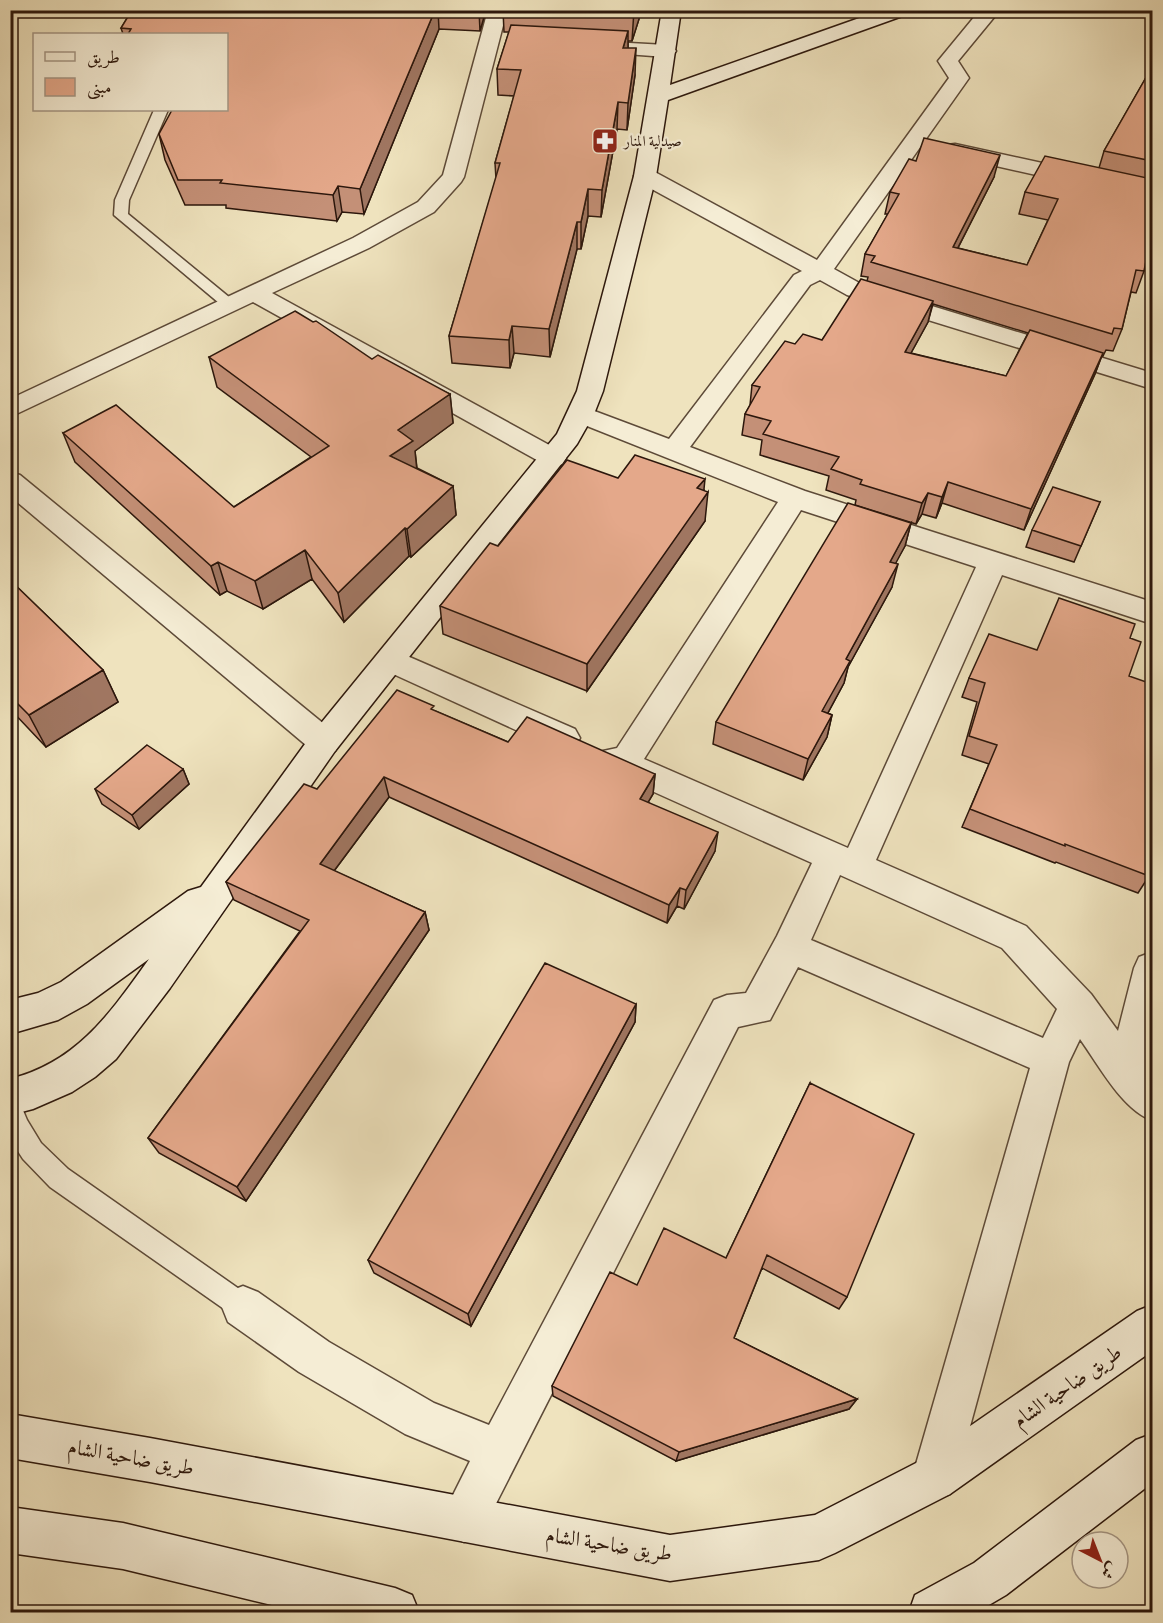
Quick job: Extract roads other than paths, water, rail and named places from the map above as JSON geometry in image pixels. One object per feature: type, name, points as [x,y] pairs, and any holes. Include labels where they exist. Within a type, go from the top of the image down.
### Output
[{"type":"street","points":[[10,409],[361,243],[426,207],[453,177],[498,10]]},
{"type":"street","points":[[10,1096],[33,1091],[59,1080],[82,1065],[103,1047],[158,977],[324,742],[554,458],[581,414],[590,391],[645,176],[672,10]]},
{"type":"street","points":[[659,96],[901,10]]},
{"type":"street","points":[[674,450],[802,280],[822,270],[958,78],[948,62],[991,10]]},
{"type":"street","points":[[489,42],[513,43]]},
{"type":"street","points":[[572,46],[666,51]]},
{"type":"street","points":[[914,141],[1152,194]]},
{"type":"street","points":[[645,176],[822,270],[855,290],[1152,381]]},
{"type":"street","points":[[254,293],[554,458]]},
{"type":"street","points":[[581,414],[795,498],[1152,613]]},
{"type":"street","points":[[10,481],[324,742]]},
{"type":"street","points":[[624,764],[795,498]]},
{"type":"street","points":[[464,1519],[727,1012],[757,1008],[790,947],[844,862],[993,562]]},
{"type":"street","points":[[391,660],[1014,937],[1078,1006],[1126,1073],[1152,1102]]},
{"type":"street","points":[[10,1017],[45,1008],[74,993],[221,886]]},
{"type":"street","points":[[790,947],[1051,1059]]},
{"type":"street","points":[[1126,1073],[1152,968]]},
{"type":"street","points":[[934,1478],[1051,1059],[1078,1006]]},
{"type":"street","points":[[243,1307],[314,1357],[420,1419],[500,1451]]},
{"type":"street","name":"طريق ضاحية الشام","points":[[10,1436],[670,1558],[819,1537],[934,1478],[1152,1326]]},
{"type":"street","points":[[932,1612],[990,1579],[1152,1456]]},
{"type":"street","points":[[10,1530],[123,1546],[395,1612]]},
{"type":"lane","points":[[161,111],[122,200],[121,215],[230,304]]},
{"type":"lane","points":[[10,1109],[17,1127],[32,1151],[59,1178],[243,1307]]},
{"type":"place","name":"صيدلية المنار","points":[[605,141]]}]
